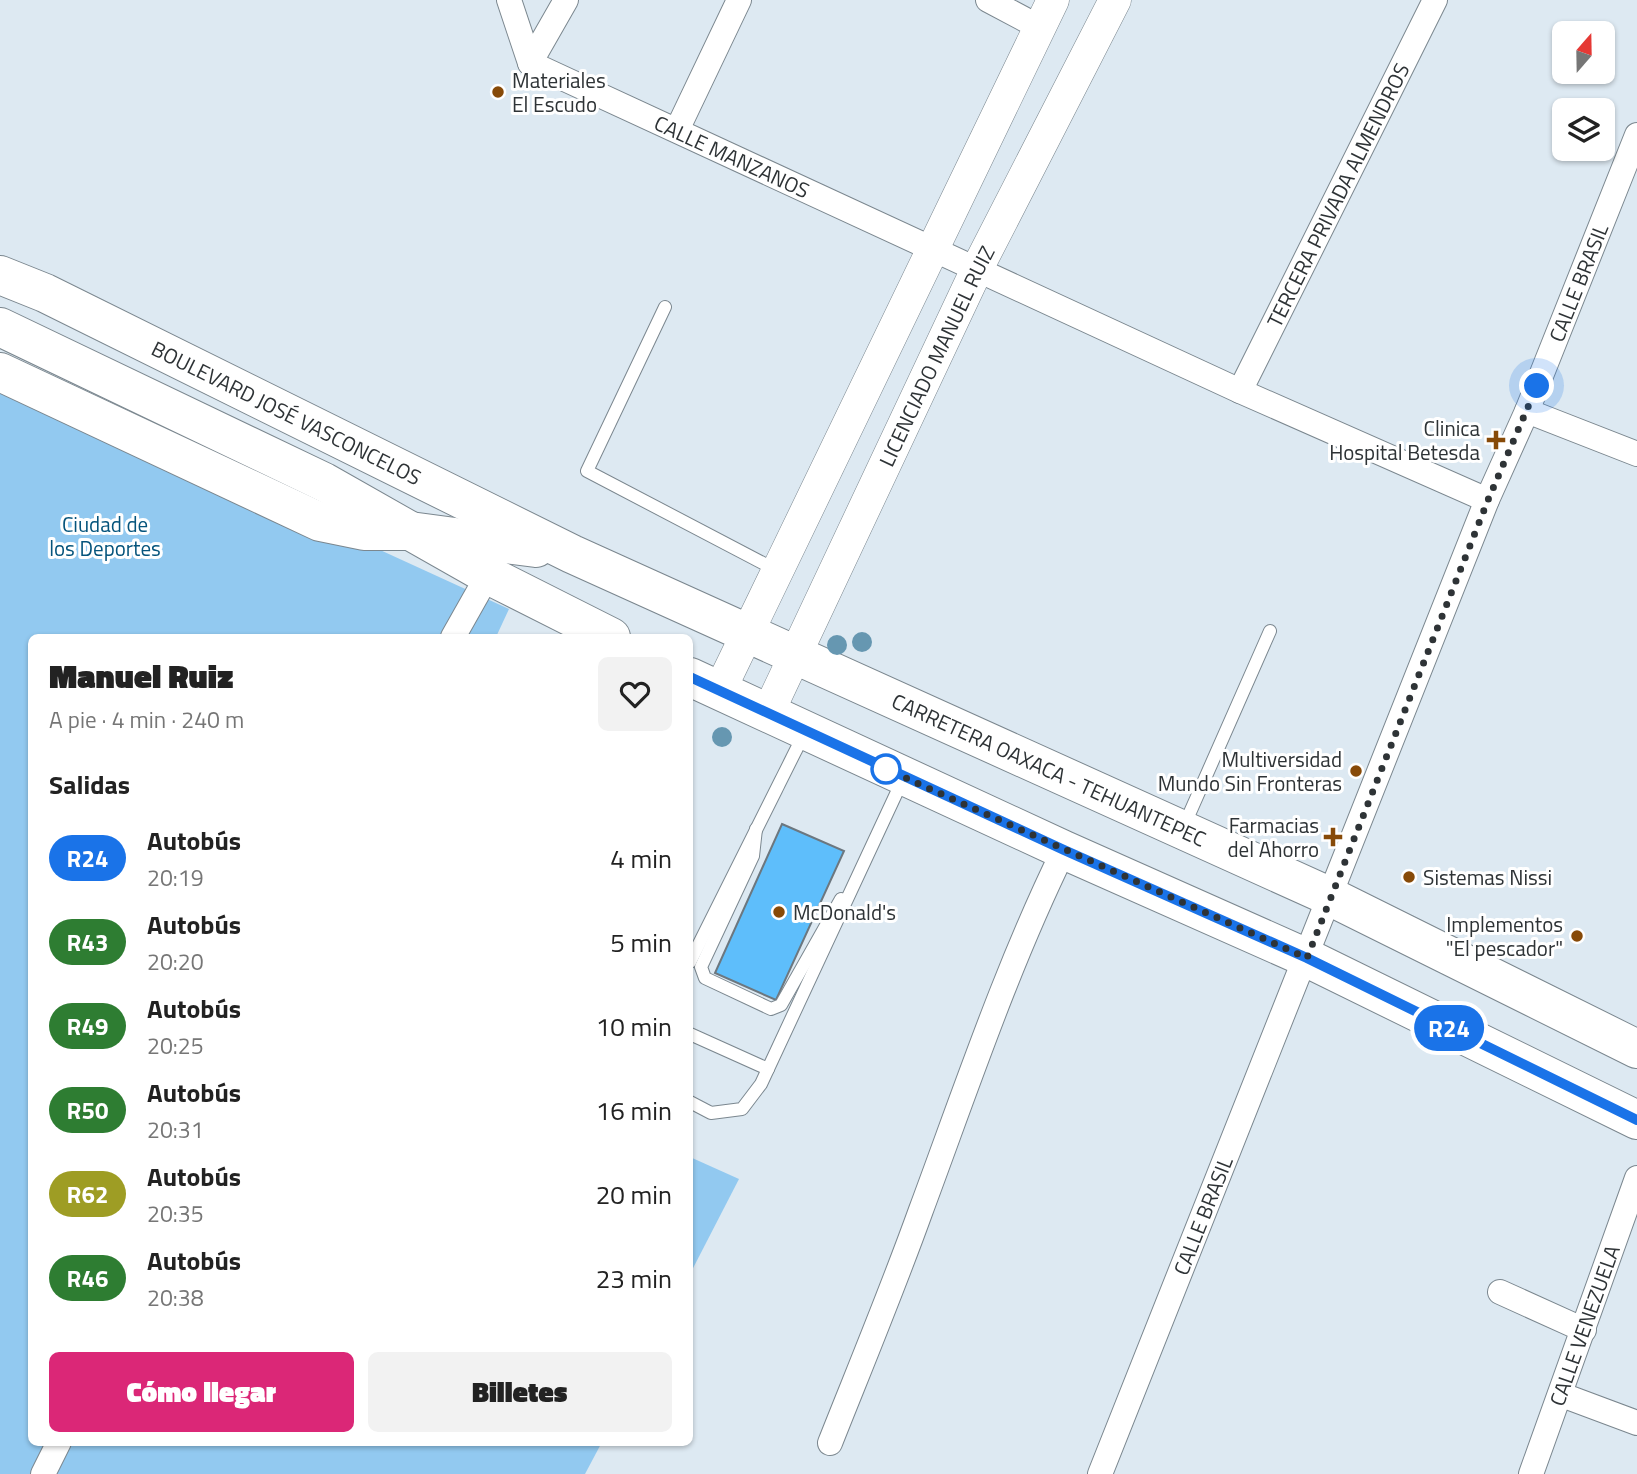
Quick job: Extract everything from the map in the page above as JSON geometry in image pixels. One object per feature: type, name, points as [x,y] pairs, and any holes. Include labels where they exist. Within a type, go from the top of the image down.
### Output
[{"type":"main road","name":"BOULEVARD JOSÉ VASCONCELOS","points":[[0,275],[45,293],[572,554]]},
{"type":"main road","points":[[0,327],[324,482],[488,575],[605,634]]},
{"type":"main road","points":[[0,372],[320,522],[364,531],[411,531],[572,554]]},
{"type":"main road","name":"CARRETERA OAXACA - TEHUANTEPEC","points":[[572,554],[1331,897],[1637,1049]]},
{"type":"main road","points":[[704,684],[1064,850],[1307,958],[1637,1120]]},
{"type":"street","points":[[509,0],[530,63]]},
{"type":"street","points":[[530,63],[566,0]]},
{"type":"street","points":[[677,130],[739,0]]},
{"type":"street","points":[[704,684],[749,632],[1046,13],[988,0]]},
{"type":"street","name":"LICENCIADO MANUEL RUIZ","points":[[768,715],[977,269],[1115,0]]},
{"type":"street","name":"TERCERA PRIVADA ALMENDROS","points":[[1240,391],[1435,0]]},
{"type":"street","name":"CALLE MANZANOS","points":[[530,63],[1240,391]]},
{"type":"street","name":"CALLE BRASIL","points":[[1100,1474],[1488,500],[1527,411],[1637,135]]},
{"type":"street","points":[[1240,391],[1488,500]]},
{"type":"street","points":[[1527,411],[1637,454]]},
{"type":"street","points":[[455,634],[488,575]]},
{"type":"street","points":[[831,1443],[989,1026],[1040,900],[1064,850]]},
{"type":"street","name":"CALLE VENEZUELA","points":[[1531,1474],[1562,1395],[1637,1178]]},
{"type":"street","points":[[1500,1292],[1584,1330]]},
{"type":"street","points":[[1562,1395],[1637,1423]]},
{"type":"street","points":[[43,1474],[57,1446]]},
{"type":"lane","points":[[665,307],[587,471],[778,572]]},
{"type":"lane","points":[[1182,830],[1270,631]]},
{"type":"lane","points":[[693,956],[805,732]]},
{"type":"lane","points":[[693,1104],[711,1113],[742,1109],[768,1069],[904,777]]},
{"type":"lane","points":[[756,830],[753,856],[701,967],[705,978],[771,1009],[782,1005],[834,908],[850,893]]},
{"type":"lane","points":[[693,1035],[768,1069]]},
{"type":"green space","name":"Ciudad de los Deportes","points":[[0,376],[509,609],[497,634],[28,634],[28,1446],[600,1446],[585,1474],[0,1474]]},
{"type":"green space","points":[[693,1158],[739,1179],[693,1268]]},
{"type":"building","name":"McDonald's","points":[[782,824],[844,851],[776,1000],[715,973]]},
{"type":"bus line","name":"R24","points":[[693,678],[1064,850],[1307,958],[1637,1120]]},
{"type":"place","name":"Materiales El Escudo","points":[[498,92]]},
{"type":"place","name":"Clinica Hospital Betesda","points":[[1496,440]]},
{"type":"place","name":"Multiversidad Mundo Sin Fronteras","points":[[1356,771]]},
{"type":"place","name":"Farmacias del Ahorro","points":[[1333,837]]},
{"type":"place","name":"Sistemas Nissi","points":[[1409,877]]},
{"type":"place","name":"McDonald's","points":[[779,912]]},
{"type":"place","name":"Implementos \"El pescador\"","points":[[1577,936]]},
{"type":"route","points":[[886,769],[879,766],[1307,958],[1488,500],[1537,386]]}]
